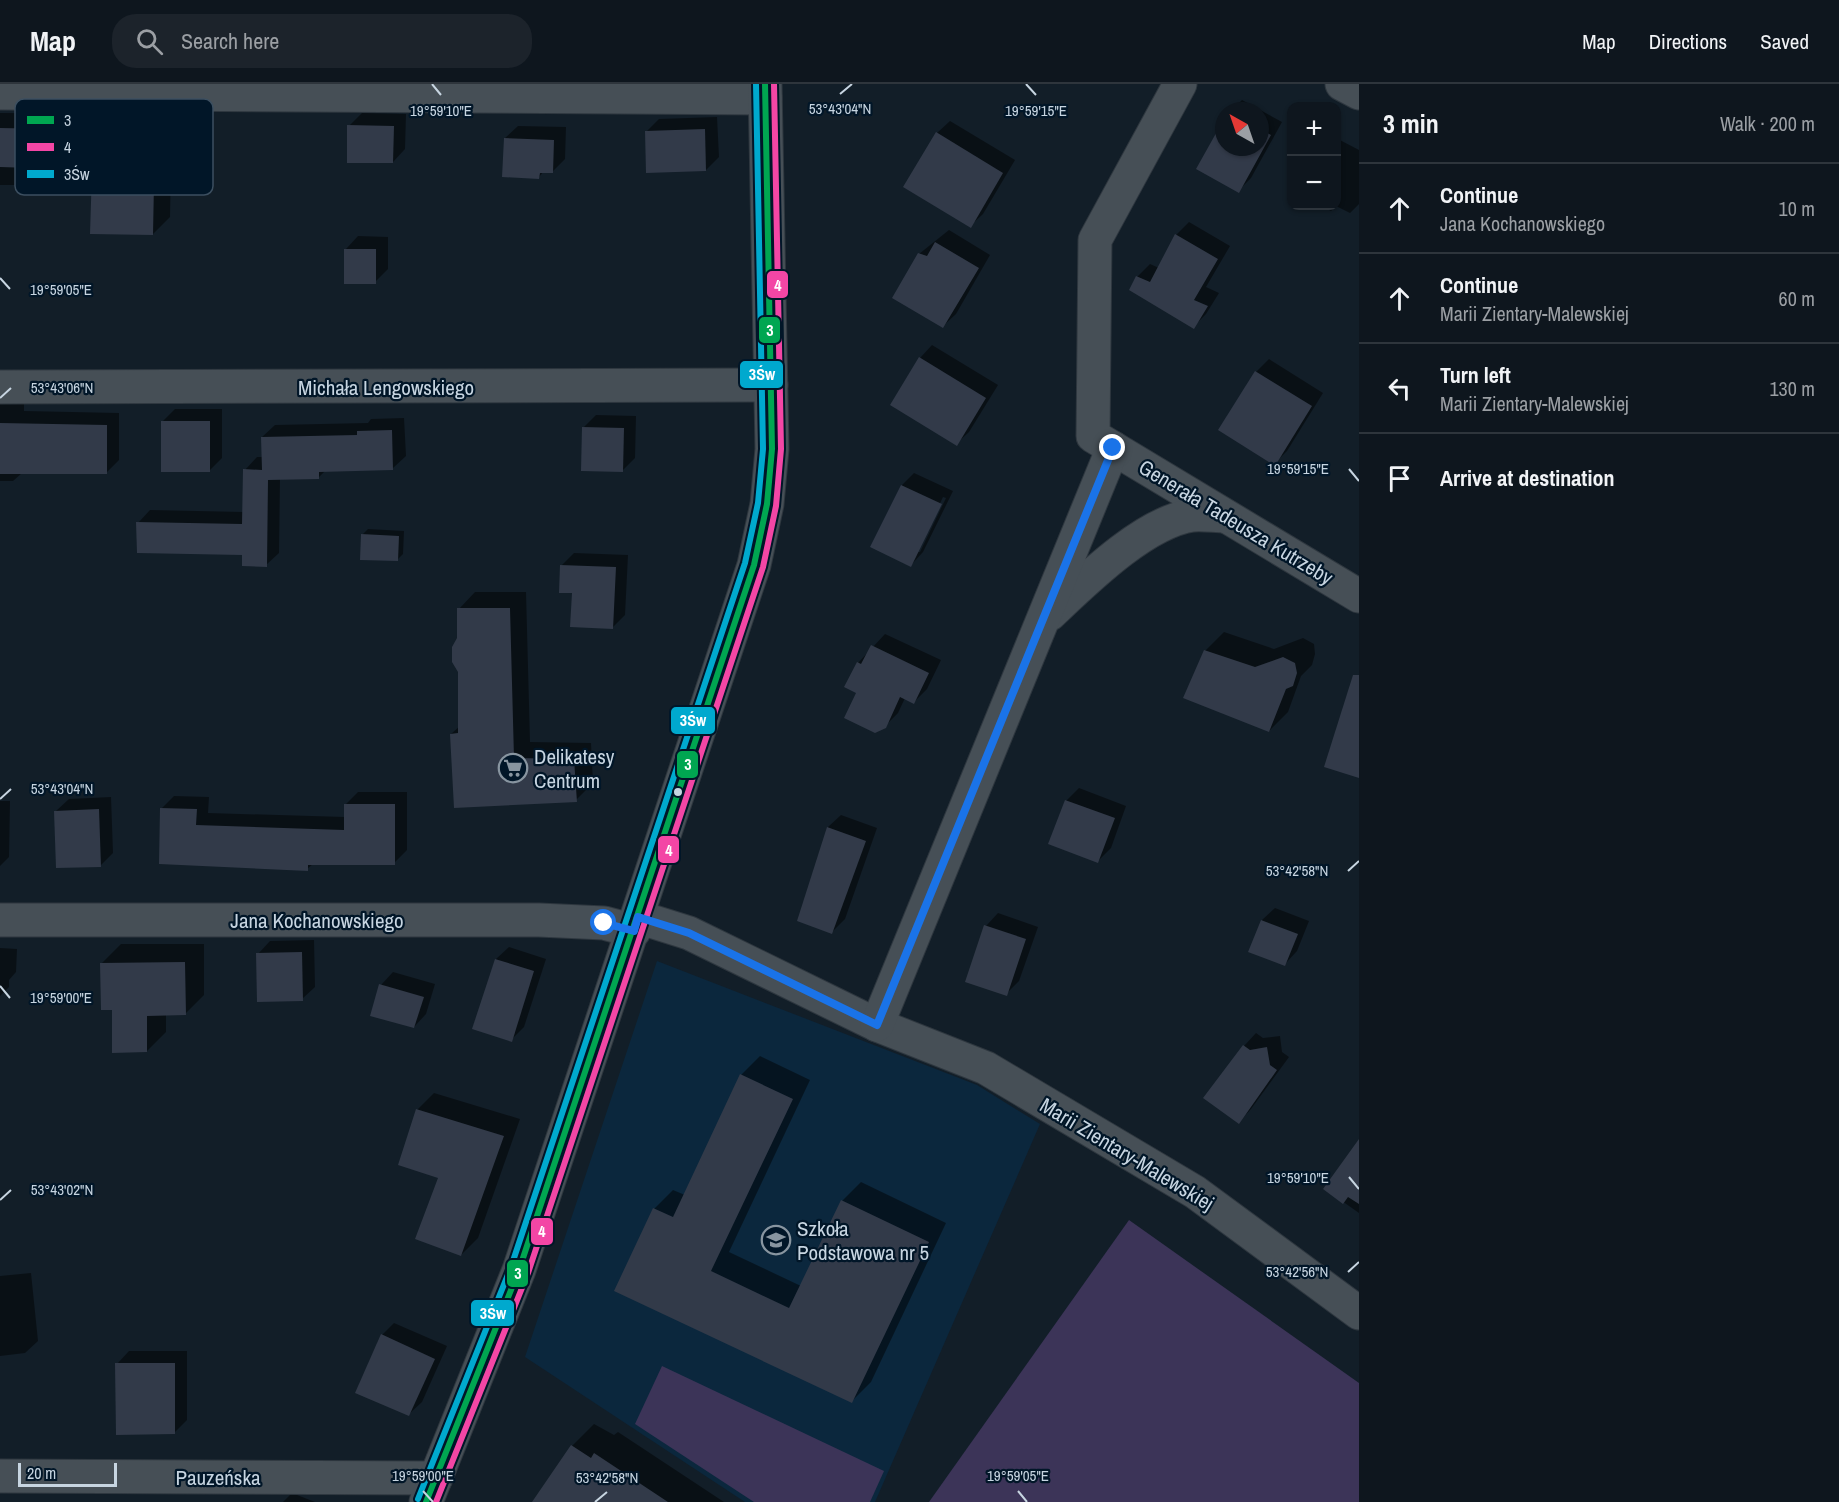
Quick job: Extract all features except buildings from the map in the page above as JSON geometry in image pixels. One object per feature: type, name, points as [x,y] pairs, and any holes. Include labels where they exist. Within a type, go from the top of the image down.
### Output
[{"type":"street","name":"Generała Tadeusza Kutrzeby","points":[[1180,84],[1095,240],[1093,435],[1359,596]]},
{"type":"street","points":[[1342,84],[1359,93]]},
{"type":"street","points":[[0,93],[765,91],[772,449],[767,504],[754,565],[519,1270],[431,1490]]},
{"type":"street","name":"Michała Lengowskiego","points":[[0,387],[771,385]]},
{"type":"street","points":[[877,1025],[1113,448]]},
{"type":"street","points":[[1042,622],[1096,571],[1150,534],[1193,515],[1226,516]]},
{"type":"street","name":"Jana Kochanowskiego","points":[[0,920],[539,920],[636,924]]},
{"type":"street","name":"Marii Zientary-Malewskiej","points":[[636,924],[689,933],[877,1025],[986,1068],[1185,1186],[1359,1313]]},
{"type":"street","name":"Pauzeńska","points":[[0,1476],[431,1490]]},
{"type":"shaded area","name":"Szkoła Podstawowa nr 5","points":[[657,961],[977,1085],[1040,1124],[875,1502],[745,1502],[525,1357]]},
{"type":"shaded area","points":[[1129,1220],[1359,1383],[1359,1502],[929,1502]]},
{"type":"shaded area","points":[[662,1366],[884,1471],[870,1502],[754,1502],[635,1424]]},
{"type":"transit line","name":"3Św","points":[[418,1499],[511,1267],[745,563],[758,503],[763,449],[756,84]]},
{"type":"transit line","name":"3","points":[[426,1502],[519,1270],[754,565],[767,504],[772,449],[765,84]]},
{"type":"transit line","name":"4","points":[[436,1502],[528,1273],[763,567],[776,506],[781,449],[774,84]]},
{"type":"place","name":"Delikatesy Centrum","points":[[513,768]]},
{"type":"place","name":"Szkoła Podstawowa nr 5","points":[[776,1240]]},
{"type":"route","points":[[604,923],[634,931],[638,917],[689,933],[877,1025],[1113,448]]}]
